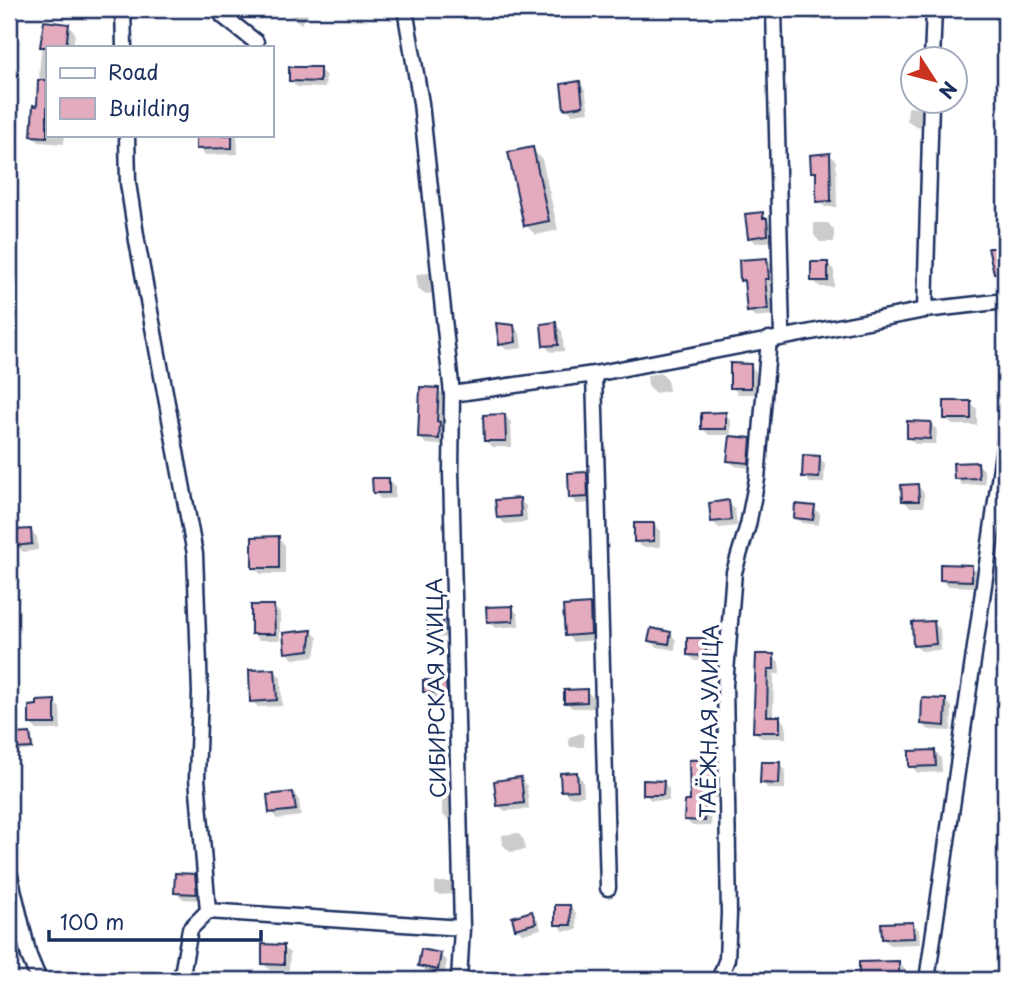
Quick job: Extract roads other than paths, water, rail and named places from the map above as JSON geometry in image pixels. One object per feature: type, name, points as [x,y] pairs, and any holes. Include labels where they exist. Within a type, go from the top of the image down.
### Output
[{"type":"street","points":[[123,9],[124,46]]},
{"type":"street","points":[[220,9],[223,16],[256,43]]},
{"type":"street","name":"СИБИРСКАЯ УЛИЦА","points":[[405,9],[421,103],[452,394],[451,471],[462,928],[459,980]]},
{"type":"street","name":"ТАЁЖНАЯ УЛИЦА","points":[[719,980],[727,959],[729,914],[725,685],[734,572],[748,525],[757,479],[775,337],[774,9]]},
{"type":"street","points":[[933,46],[934,9]]},
{"type":"street","points":[[925,310],[931,116]]},
{"type":"street","points":[[127,136],[128,183],[136,242],[195,554],[200,693],[197,778],[208,911]]},
{"type":"street","points":[[452,394],[594,374],[925,310],[1005,301]]},
{"type":"street","points":[[594,374],[608,888]]},
{"type":"street","points":[[927,980],[1005,439]]},
{"type":"street","points":[[9,872],[29,956],[39,980]]},
{"type":"street","points":[[181,980],[190,929],[208,911],[462,928]]}]
